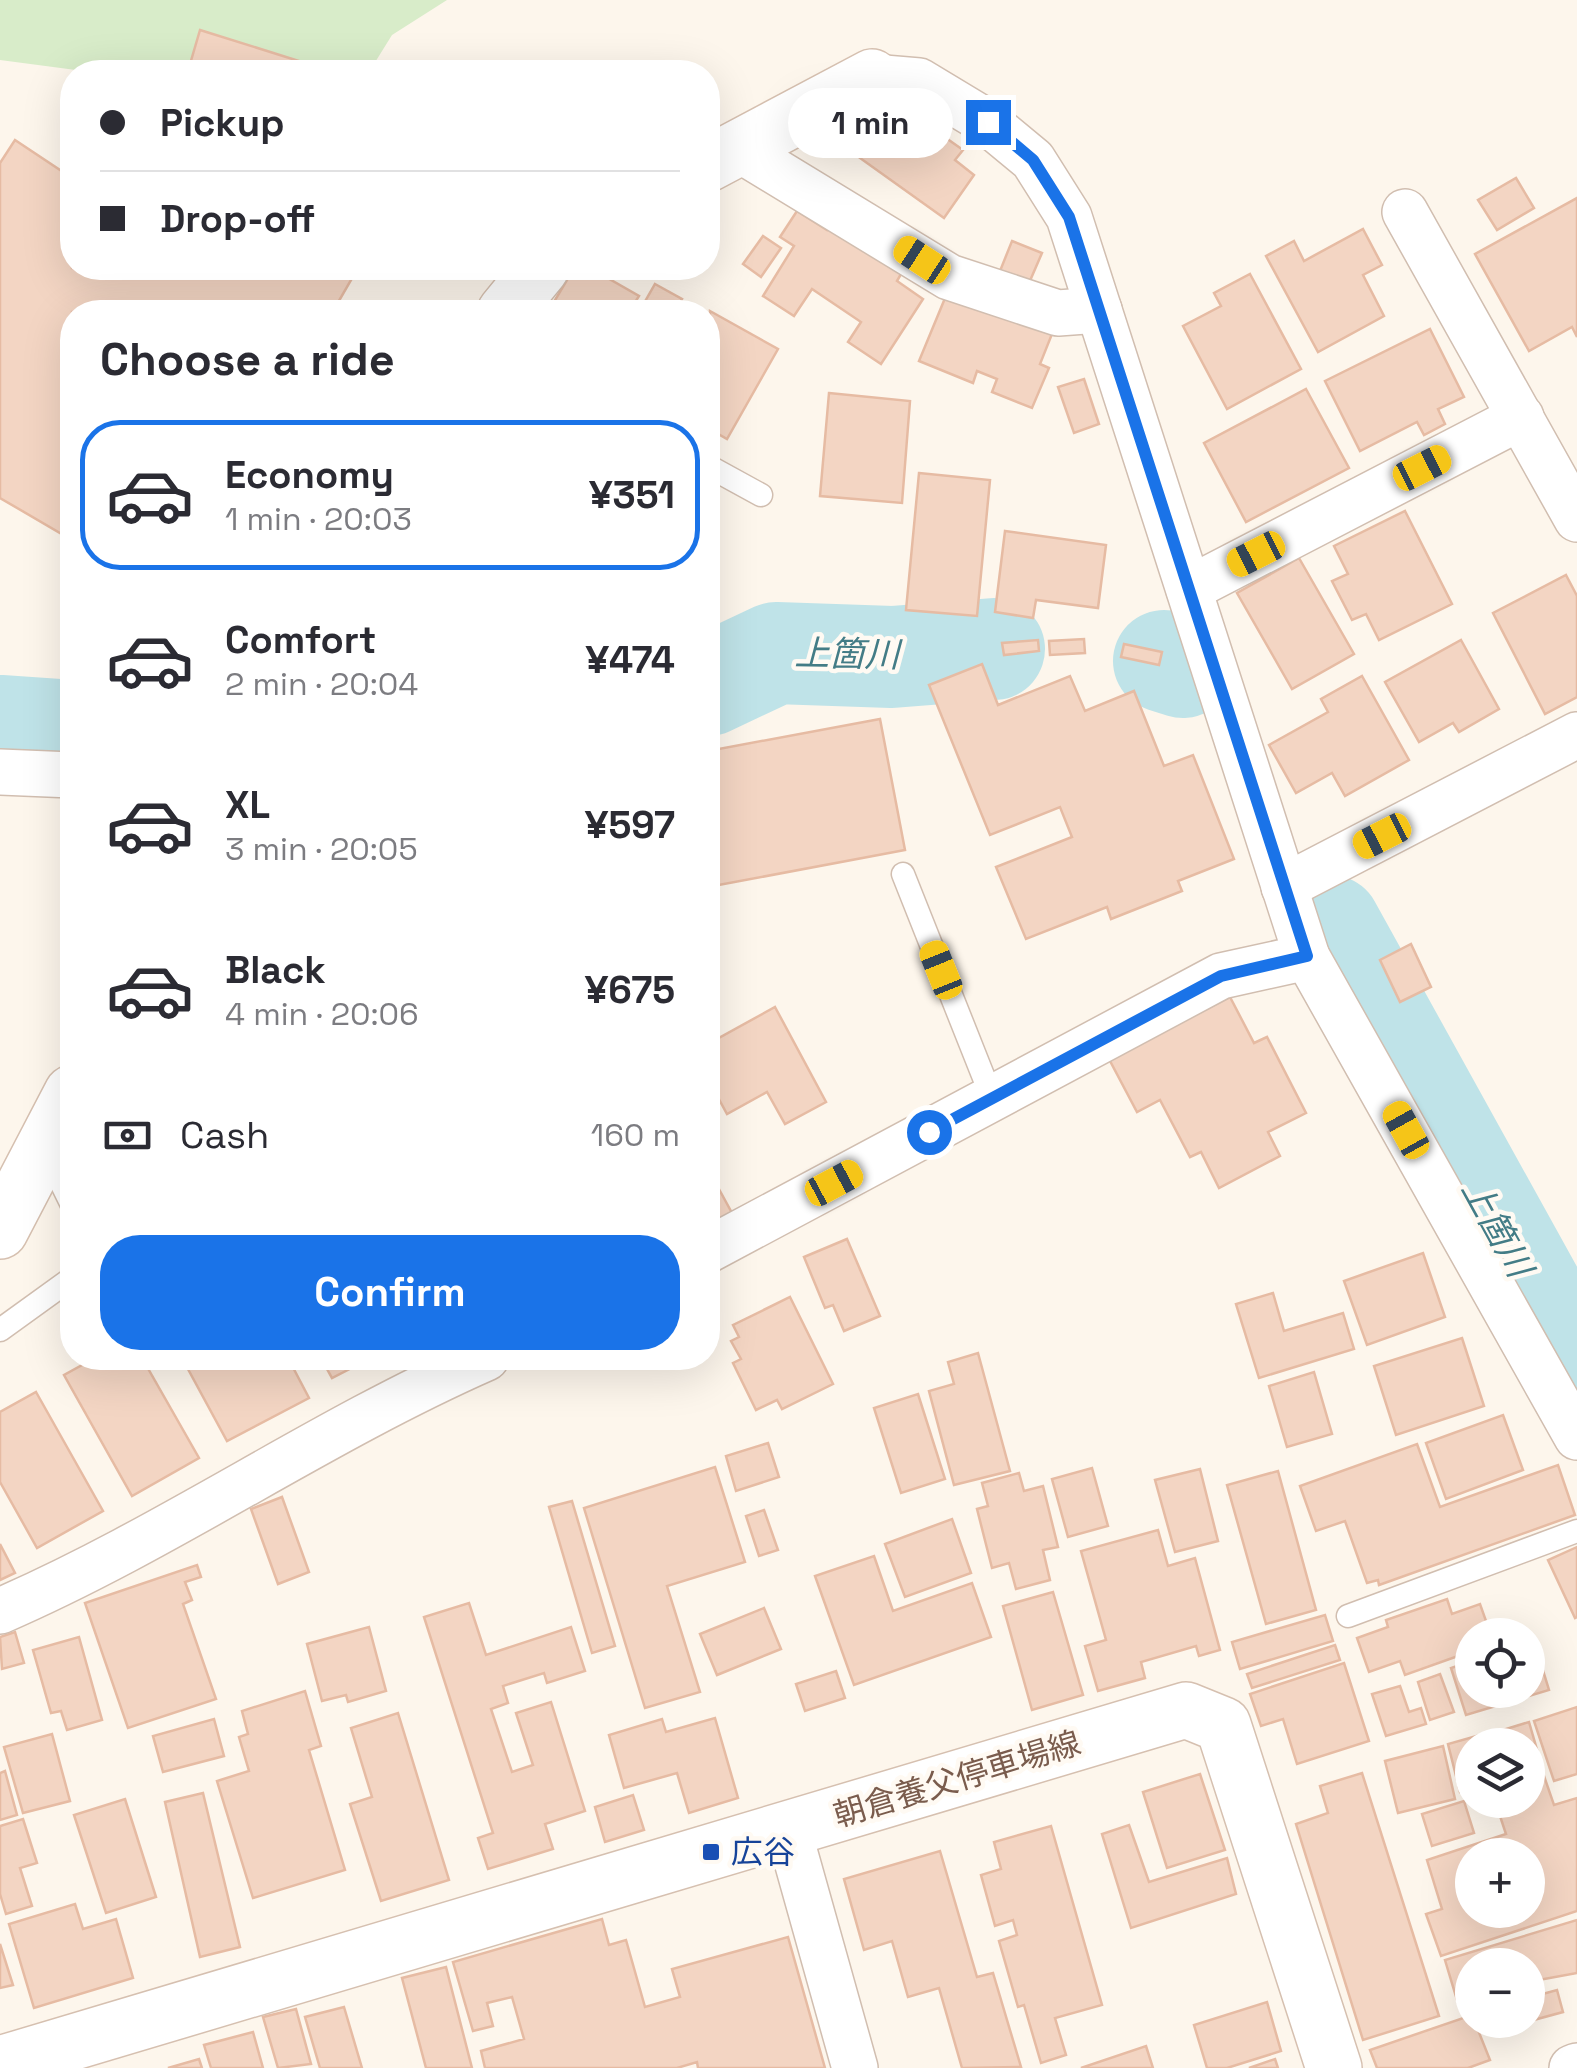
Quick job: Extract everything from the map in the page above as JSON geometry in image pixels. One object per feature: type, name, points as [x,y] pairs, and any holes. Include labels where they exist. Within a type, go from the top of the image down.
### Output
[{"type":"main road","points":[[722,156],[872,77]]},
{"type":"main road","points":[[515,300],[531,280]]},
{"type":"main road","points":[[0,1231],[60,1117]]},
{"type":"main road","name":"朝倉養父停車場線","points":[[0,2064],[1186,1710],[1223,1725],[1334,2068]]},
{"type":"street","points":[[872,77],[919,81],[988,122],[1033,160],[1069,217],[1307,956],[1577,1437]]},
{"type":"street","points":[[722,156],[949,277],[1058,313],[1099,310]]},
{"type":"street","points":[[1405,212],[1577,518]]},
{"type":"street","points":[[1190,588],[1521,417]]},
{"type":"street","points":[[1284,887],[1577,734]]},
{"type":"street","points":[[0,772],[60,774]]},
{"type":"street","points":[[720,1244],[1221,976],[1307,956]]},
{"type":"street","points":[[0,1611],[87,1573],[414,1389],[458,1370]]},
{"type":"street","points":[[788,1829],[855,2068]]},
{"type":"lane","points":[[720,473],[760,495]]},
{"type":"lane","points":[[903,874],[992,1098]]},
{"type":"lane","points":[[44,1148],[60,1180]]},
{"type":"lane","points":[[0,1330],[60,1287]]},
{"type":"lane","points":[[1348,1616],[1577,1530]]},
{"type":"green space","points":[[0,0],[447,0],[392,35],[376,60],[60,60],[60,68],[0,60]]},
{"type":"building","points":[[200,30],[296,60],[191,60]]},
{"type":"building","points":[[898,104],[963,150],[955,160],[974,175],[944,218],[860,158]]},
{"type":"building","points":[[15,140],[60,170],[60,280],[351,280],[339,300],[60,300],[60,533],[0,498],[0,163]]},
{"type":"building","points":[[1516,178],[1534,208],[1497,230],[1478,200]]},
{"type":"building","points":[[1577,198],[1577,337],[1572,327],[1529,351],[1475,254]]},
{"type":"building","points":[[797,211],[827,230],[832,222],[904,269],[897,281],[923,299],[881,364],[848,342],[861,322],[812,289],[794,316],[763,296],[794,246],[780,237]]},
{"type":"building","points":[[1363,229],[1382,265],[1363,275],[1384,316],[1318,352],[1266,256],[1294,241],[1304,261]]},
{"type":"building","points":[[763,236],[781,248],[761,277],[743,264]]},
{"type":"building","points":[[1012,241],[1042,253],[1029,283],[1000,271]]},
{"type":"building","points":[[1250,274],[1301,369],[1227,409],[1183,326],[1221,306],[1214,293]]},
{"type":"building","points":[[567,280],[611,280],[639,296],[636,300],[555,300]]},
{"type":"building","points":[[655,284],[682,299],[681,300],[646,300]]},
{"type":"building","points":[[948,291],[1052,334],[1040,364],[1049,368],[1032,408],[992,392],[997,379],[977,371],[973,383],[919,361]]},
{"type":"building","points":[[720,317],[778,349],[727,439],[720,435]]},
{"type":"building","points":[[1430,329],[1464,397],[1438,409],[1445,424],[1424,435],[1417,422],[1360,451],[1325,381]]},
{"type":"building","points":[[1084,379],[1099,424],[1074,433],[1058,387]]},
{"type":"building","points":[[1306,389],[1349,468],[1246,522],[1204,443]]},
{"type":"building","points":[[829,393],[910,401],[902,503],[820,496]]},
{"type":"building","points":[[919,473],[990,480],[977,616],[906,610]]},
{"type":"building","points":[[1405,511],[1452,604],[1379,640],[1366,614],[1352,620],[1332,581],[1348,574],[1334,546]]},
{"type":"building","points":[[1005,531],[1106,545],[1098,608],[1036,600],[1033,618],[995,612]]},
{"type":"building","points":[[1299,558],[1354,654],[1292,689],[1237,593]]},
{"type":"building","points":[[1566,575],[1577,596],[1577,697],[1545,714],[1493,613]]},
{"type":"building","points":[[1084,639],[1085,653],[1050,655],[1049,641]]},
{"type":"building","points":[[1038,640],[1039,651],[1004,655],[1002,643]]},
{"type":"building","points":[[1461,640],[1499,709],[1459,732],[1453,723],[1419,742],[1385,682]]},
{"type":"building","points":[[1124,644],[1162,652],[1159,665],[1121,657]]},
{"type":"building","points":[[982,664],[998,705],[1070,676],[1085,711],[1134,691],[1164,766],[1193,755],[1234,859],[1178,881],[1182,891],[1111,919],[1107,907],[1026,939],[996,867],[1072,837],[1060,807],[990,835],[929,685]]},
{"type":"building","points":[[1362,676],[1409,760],[1345,796],[1332,773],[1296,793],[1269,745],[1328,712],[1321,699]]},
{"type":"building","points":[[880,719],[905,850],[720,885],[720,749]]},
{"type":"building","points":[[1411,944],[1431,987],[1400,1002],[1380,960]]},
{"type":"building","points":[[1230,997],[1254,1043],[1267,1037],[1306,1113],[1268,1132],[1280,1156],[1219,1188],[1201,1152],[1190,1157],[1160,1100],[1137,1112],[1109,1059]]},
{"type":"building","points":[[775,1007],[826,1102],[785,1124],[767,1092],[727,1114],[720,1101],[720,1037]]},
{"type":"building","points":[[720,1191],[732,1213],[720,1220]]},
{"type":"building","points":[[847,1239],[880,1316],[844,1331],[833,1305],[825,1308],[804,1257]]},
{"type":"building","points":[[1423,1253],[1445,1317],[1367,1345],[1344,1281]]},
{"type":"building","points":[[1273,1293],[1284,1331],[1343,1313],[1354,1349],[1259,1378],[1236,1304]]},
{"type":"building","points":[[790,1297],[833,1384],[782,1409],[777,1400],[756,1410],[733,1363],[741,1359],[731,1341],[739,1337],[733,1325]]},
{"type":"building","points":[[1462,1338],[1484,1406],[1396,1435],[1374,1366]]},
{"type":"building","points":[[978,1353],[1010,1471],[954,1485],[929,1391],[954,1384],[948,1362]]},
{"type":"building","points":[[73,1370],[149,1370],[199,1458],[132,1496],[64,1375]]},
{"type":"building","points":[[189,1370],[294,1370],[309,1398],[227,1441]]},
{"type":"building","points":[[328,1370],[348,1370],[332,1378]]},
{"type":"building","points":[[1314,1372],[1332,1434],[1287,1447],[1269,1386]]},
{"type":"building","points":[[36,1392],[103,1511],[37,1548],[0,1482],[0,1412]]},
{"type":"building","points":[[918,1394],[945,1479],[901,1493],[874,1408]]},
{"type":"building","points":[[1503,1415],[1523,1470],[1446,1499],[1426,1443]]},
{"type":"building","points":[[768,1443],[779,1477],[736,1491],[726,1456]]},
{"type":"building","points":[[1417,1444],[1440,1507],[1558,1465],[1575,1515],[1379,1585],[1378,1580],[1367,1583],[1345,1521],[1316,1531],[1300,1486]]},
{"type":"building","points":[[715,1467],[745,1562],[667,1586],[700,1692],[645,1708],[584,1508]]},
{"type":"building","points":[[1092,1468],[1108,1526],[1068,1537],[1052,1479]]},
{"type":"building","points":[[1200,1469],[1218,1541],[1175,1552],[1155,1480]]},
{"type":"building","points":[[1278,1471],[1316,1610],[1266,1624],[1227,1485]]},
{"type":"building","points":[[1019,1473],[1024,1491],[1043,1486],[1058,1547],[1043,1550],[1050,1580],[1016,1589],[1009,1563],[992,1568],[977,1509],[988,1506],[982,1483]]},
{"type":"building","points":[[282,1497],[309,1572],[278,1584],[251,1509]]},
{"type":"building","points":[[572,1501],[615,1646],[592,1653],[549,1507]]},
{"type":"building","points":[[764,1510],[778,1550],[759,1556],[746,1516]]},
{"type":"building","points":[[952,1519],[971,1573],[905,1597],[885,1544]]},
{"type":"building","points":[[1158,1530],[1168,1566],[1195,1558],[1220,1650],[1199,1656],[1196,1646],[1141,1662],[1145,1678],[1098,1691],[1085,1646],[1106,1640],[1081,1551]]},
{"type":"building","points":[[0,1544],[15,1573],[0,1580]]},
{"type":"building","points":[[1577,1547],[1577,1617],[1575,1618],[1548,1560]]},
{"type":"building","points":[[874,1556],[893,1611],[972,1583],[991,1637],[854,1685],[815,1576]]},
{"type":"building","points":[[197,1565],[201,1577],[185,1582],[192,1600],[183,1604],[216,1699],[128,1728],[85,1603]]},
{"type":"building","points":[[1053,1592],[1083,1695],[1032,1710],[1003,1606]]},
{"type":"building","points":[[1447,1599],[1452,1614],[1480,1604],[1485,1618],[1455,1618],[1455,1657],[1405,1675],[1400,1661],[1369,1672],[1357,1638],[1388,1627],[1386,1620]]},
{"type":"building","points":[[469,1603],[486,1655],[571,1627],[585,1671],[547,1683],[544,1673],[503,1686],[508,1703],[491,1709],[512,1772],[533,1765],[516,1713],[551,1702],[585,1811],[545,1824],[553,1849],[488,1869],[478,1838],[493,1833],[424,1617]]},
{"type":"building","points":[[764,1608],[781,1649],[717,1675],[700,1634]]},
{"type":"building","points":[[1325,1615],[1333,1641],[1240,1669],[1232,1642]]},
{"type":"building","points":[[369,1627],[386,1691],[348,1702],[346,1695],[322,1701],[307,1644]]},
{"type":"building","points":[[15,1632],[24,1663],[2,1669],[0,1637]]},
{"type":"building","points":[[79,1637],[102,1720],[67,1730],[61,1711],[51,1713],[33,1650]]},
{"type":"building","points":[[1335,1645],[1340,1660],[1252,1688],[1247,1674]]},
{"type":"building","points":[[1344,1663],[1369,1741],[1297,1764],[1283,1719],[1261,1726],[1250,1694]]},
{"type":"building","points":[[836,1671],[845,1698],[805,1711],[796,1684]]},
{"type":"building","points":[[1440,1674],[1454,1712],[1430,1720],[1418,1682]]},
{"type":"building","points":[[1400,1686],[1409,1712],[1421,1708],[1426,1724],[1386,1736],[1372,1694]]},
{"type":"building","points":[[305,1691],[321,1746],[309,1750],[345,1870],[253,1898],[217,1781],[249,1771],[239,1737],[248,1734],[242,1711]]},
{"type":"building","points":[[1577,1707],[1577,1774],[1554,1781],[1545,1754],[1545,1728],[1536,1728],[1534,1721]]},
{"type":"building","points":[[1464,1708],[1489,1708],[1466,1715]]},
{"type":"building","points":[[398,1713],[449,1880],[381,1901],[350,1804],[372,1797],[351,1728]]},
{"type":"building","points":[[715,1718],[738,1798],[689,1813],[677,1773],[624,1788],[609,1735],[662,1719],[666,1732]]},
{"type":"building","points":[[214,1719],[224,1756],[163,1772],[153,1736]]},
{"type":"building","points":[[1529,1722],[1531,1728],[1509,1728]]},
{"type":"building","points":[[52,1734],[70,1801],[23,1813],[4,1747]]},
{"type":"building","points":[[1455,1742],[1455,1772],[1448,1744]]},
{"type":"building","points":[[1443,1746],[1455,1799],[1398,1813],[1385,1761]]},
{"type":"building","points":[[5,1771],[17,1815],[0,1820],[0,1773]]},
{"type":"building","points":[[1362,1773],[1439,2016],[1363,2040],[1296,1824],[1328,1813],[1320,1786]]},
{"type":"building","points":[[1200,1774],[1225,1850],[1167,1868],[1143,1792]]},
{"type":"building","points":[[1545,1779],[1554,1805],[1577,1798],[1577,1911],[1545,1922],[1545,1838],[1494,1838],[1506,1834],[1501,1818],[1545,1818]]},
{"type":"building","points":[[203,1793],[240,1947],[200,1957],[165,1802]]},
{"type":"building","points":[[633,1795],[644,1830],[605,1842],[595,1807]]},
{"type":"building","points":[[125,1799],[156,1897],[106,1913],[74,1815]]},
{"type":"building","points":[[1455,1804],[1455,1818],[1469,1818],[1474,1833],[1432,1846],[1422,1814]]},
{"type":"building","points":[[23,1819],[37,1863],[20,1868],[32,1906],[6,1914],[0,1894],[0,1826]]},
{"type":"building","points":[[1129,1825],[1149,1882],[1227,1858],[1236,1894],[1131,1928],[1102,1834]]},
{"type":"building","points":[[1051,1826],[1102,2005],[1055,2018],[1066,2055],[1041,2063],[1024,2005],[1018,2007],[999,1941],[1017,1935],[1013,1920],[995,1926],[981,1875],[1001,1869],[994,1842]]},
{"type":"building","points":[[940,1851],[977,1977],[993,1973],[1021,2067],[962,2068],[939,1988],[908,1997],[892,1941],[864,1950],[844,1879]]},
{"type":"building","points":[[1455,1851],[1455,1928],[1526,1928],[1455,1948],[1441,1956],[1426,1914],[1442,1909],[1427,1860]]},
{"type":"building","points":[[75,1904],[83,1929],[116,1919],[133,1978],[34,2008],[9,1924]]},
{"type":"building","points":[[602,1919],[609,1945],[626,1940],[645,2007],[680,1997],[672,1969],[788,1937],[825,2068],[698,2068],[697,2062],[677,2068],[485,2068],[481,2051],[524,2039],[512,1997],[487,2003],[493,2026],[473,2031],[453,1962]]},
{"type":"building","points":[[1577,1920],[1577,1973],[1545,1979],[1545,1948],[1485,1948]]},
{"type":"building","points":[[0,1944],[13,1985],[0,1988]]},
{"type":"building","points":[[1455,1957],[1455,1993],[1445,1960]]},
{"type":"building","points":[[446,1967],[472,2068],[426,2068],[402,1978]]},
{"type":"building","points":[[1557,1990],[1563,2012],[1545,2017],[1545,1993]]},
{"type":"building","points":[[1267,2002],[1281,2051],[1227,2068],[1207,2068],[1194,2025]]},
{"type":"building","points":[[344,2007],[362,2068],[320,2068],[305,2017]]},
{"type":"building","points":[[296,2009],[311,2064],[278,2068],[263,2017]]},
{"type":"building","points":[[1455,2021],[1455,2038],[1481,2038],[1490,2060],[1468,2068],[1377,2068],[1370,2050]]},
{"type":"building","points":[[253,2032],[263,2068],[211,2068],[204,2045]]},
{"type":"building","points":[[1146,2046],[1153,2068],[1081,2068]]},
{"type":"building","points":[[199,2059],[202,2068],[168,2068]]},
{"type":"building","points":[[1275,2059],[1278,2068],[1249,2068]]},
{"type":"waterway","name":"上箇川","points":[[720,679],[776,653],[892,657],[994,649]]},
{"type":"waterway","name":"上箇川","points":[[1164,661],[1183,667]]},
{"type":"waterway","name":"上箇川","points":[[0,726],[60,730]]},
{"type":"waterway","name":"上箇川","points":[[1330,926],[1577,1372]]},
{"type":"place","name":"広谷","points":[[711,1852]]},
{"type":"route","points":[[929,1132],[1221,976],[1307,956],[1069,217],[1033,160],[988,122]]}]
